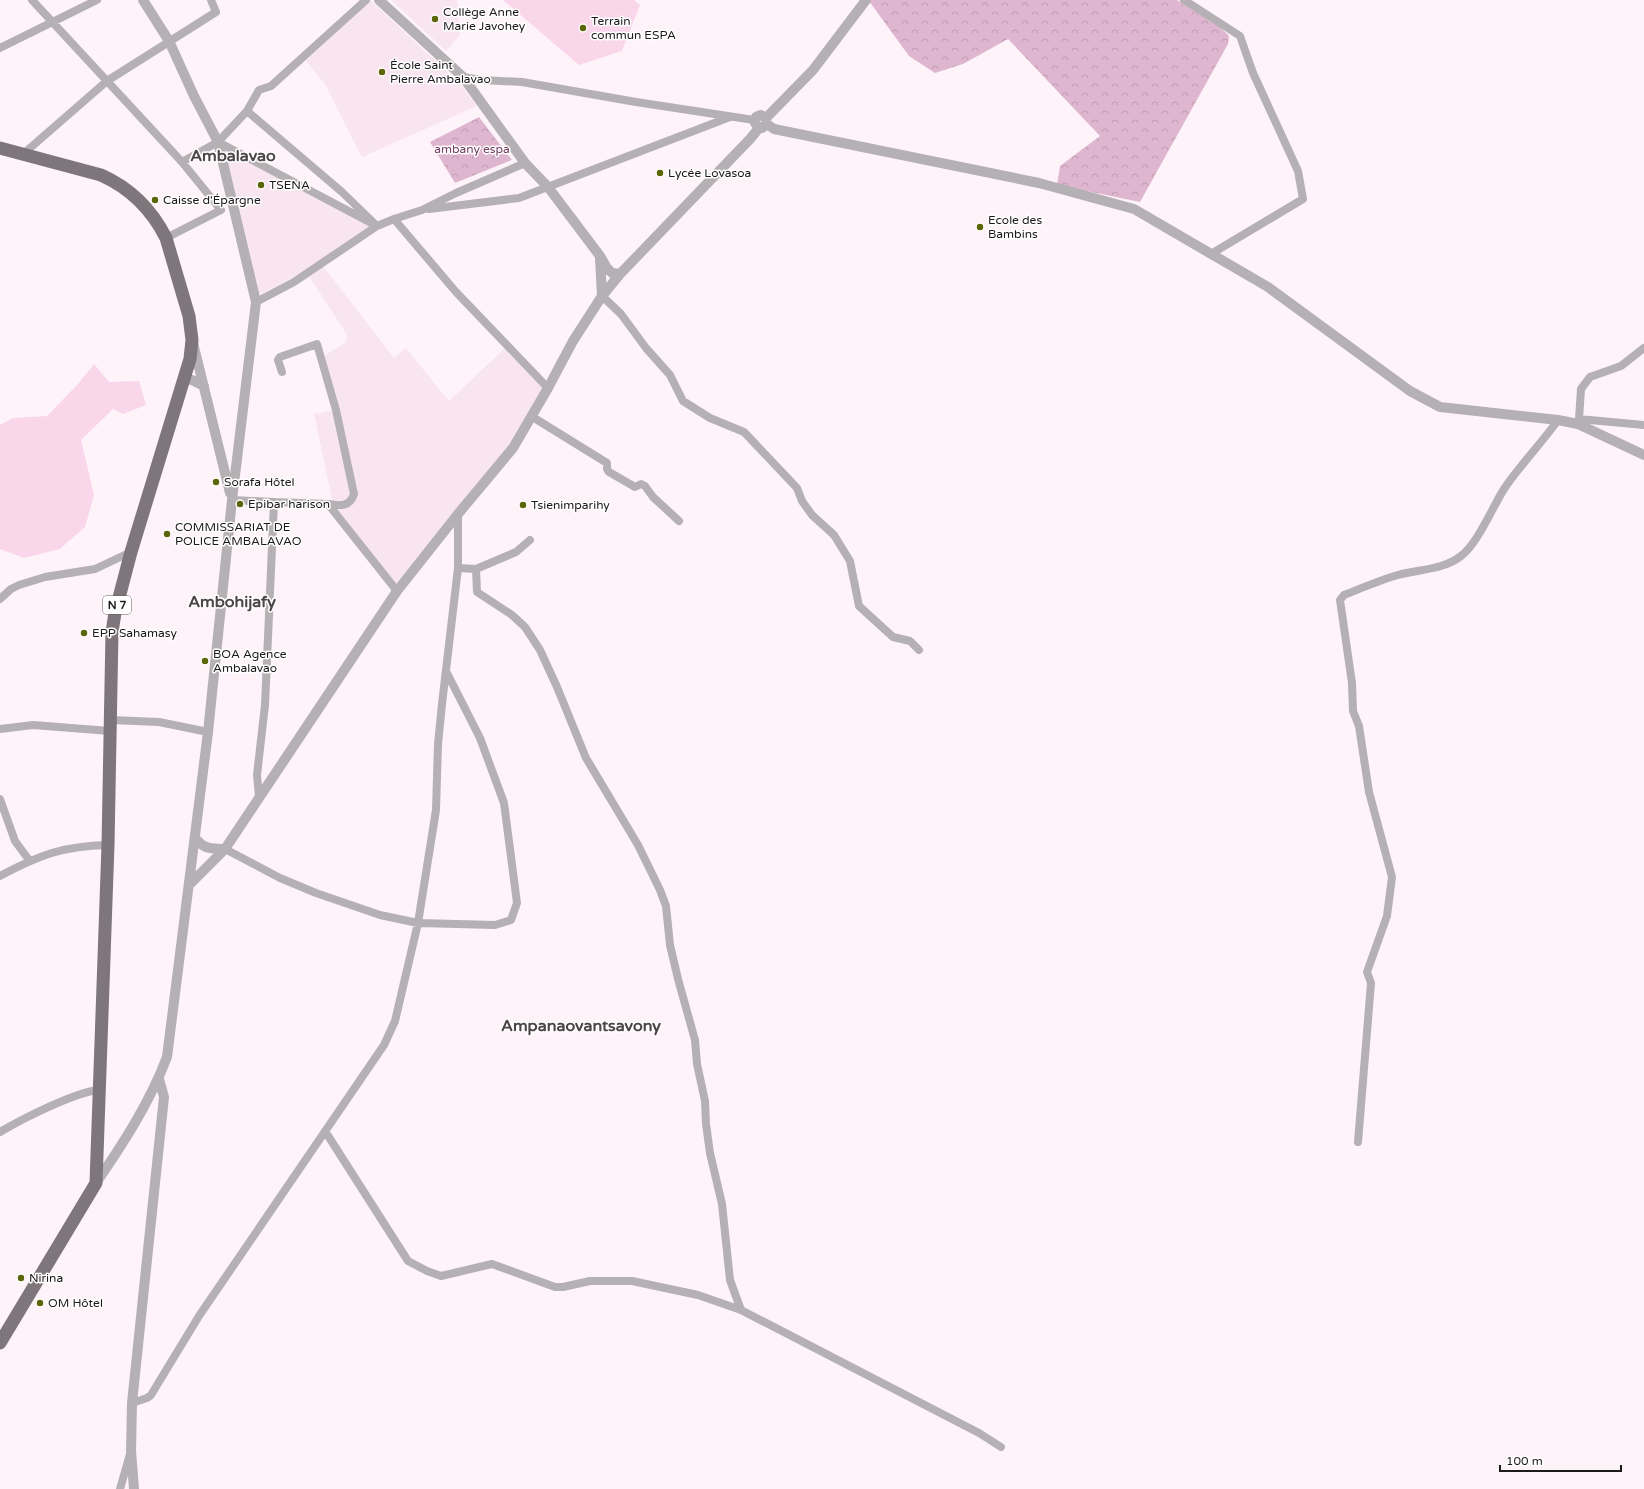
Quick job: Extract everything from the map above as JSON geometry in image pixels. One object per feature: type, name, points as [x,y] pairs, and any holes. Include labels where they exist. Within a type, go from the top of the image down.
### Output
[{"type":"main road","name":"N 7","points":[[0,150],[101,175],[116,182],[138,199],[160,226],[171,250],[189,316],[192,340],[190,359],[131,552],[115,613],[112,632],[108,845],[96,1183],[0,1343]]},
{"type":"street","points":[[32,0],[182,162],[221,210]]},
{"type":"street","points":[[0,48],[97,0]]},
{"type":"street","points":[[96,1183],[116,1153],[159,1079],[167,1057],[208,732],[232,500],[256,302],[218,142],[194,96],[169,41],[143,0]]},
{"type":"street","points":[[22,155],[108,81],[216,12],[211,0]]},
{"type":"street","points":[[182,162],[218,142],[247,112],[259,90],[271,86],[366,0]]},
{"type":"street","points":[[379,0],[463,77],[525,163],[548,187],[600,256],[607,268],[612,272],[620,274]]},
{"type":"street","points":[[190,884],[225,849],[397,591],[513,448],[573,341],[602,296],[620,274],[750,139],[762,123],[813,70],[866,0]]},
{"type":"street","points":[[1184,0],[1240,36],[1253,73],[1298,171],[1303,199],[1211,254]]},
{"type":"street","points":[[463,77],[481,80],[522,82],[636,102],[730,116],[762,123],[774,129],[1016,178],[1088,195],[1134,209],[1268,287],[1410,391],[1440,407],[1578,422],[1644,425]]},
{"type":"street","points":[[247,112],[342,192],[377,226]]},
{"type":"street","points":[[422,210],[519,198],[730,116]]},
{"type":"street","points":[[218,142],[377,226]]},
{"type":"street","points":[[256,302],[294,282],[377,226],[422,210],[456,193],[525,163]]},
{"type":"street","points":[[166,238],[221,210],[235,209]]},
{"type":"street","points":[[394,219],[456,292],[548,388]]},
{"type":"street","points":[[600,256],[600,287],[602,296],[621,314],[646,348],[670,376],[683,401],[710,418],[744,432],[797,488],[802,501],[812,515],[834,535],[850,561],[859,606],[893,638],[910,641],[919,650]]},
{"type":"street","points":[[192,340],[232,500]]},
{"type":"street","points":[[232,500],[328,504],[337,506],[348,504],[352,500],[354,494],[336,410],[317,344],[280,357],[278,360],[282,372]]},
{"type":"street","points":[[1578,422],[1581,389],[1590,377],[1621,366],[1644,348]]},
{"type":"street","points":[[184,378],[204,386]]},
{"type":"street","points":[[531,416],[607,463],[607,469],[609,472],[635,487],[641,484],[645,486],[653,497],[679,521]]},
{"type":"street","points":[[1358,1142],[1371,983],[1367,972],[1387,916],[1392,877],[1369,792],[1359,726],[1353,711],[1352,684],[1340,600],[1344,595],[1384,580],[1400,575],[1429,570],[1462,556],[1472,544],[1504,489],[1558,420]]},
{"type":"street","points":[[1578,422],[1644,455]]},
{"type":"street","points":[[259,797],[257,775],[265,705],[274,502]]},
{"type":"street","points":[[328,504],[397,591]]},
{"type":"street","points":[[132,1403],[147,1398],[151,1395],[199,1316],[384,1045],[395,1021],[418,923],[436,810],[438,744],[458,568],[458,514]]},
{"type":"street","points":[[458,568],[476,569],[516,552],[530,540]]},
{"type":"street","points":[[0,599],[11,589],[45,577],[95,569],[131,552]]},
{"type":"street","points":[[476,569],[477,592],[516,619],[525,628],[540,650],[586,758],[638,845],[666,906],[670,945],[695,1040],[697,1064],[705,1101],[706,1124],[710,1153],[722,1204],[730,1280],[741,1310]]},
{"type":"street","points":[[0,588],[11,589]]},
{"type":"street","points":[[195,838],[201,845],[208,848],[225,849],[280,878],[316,893],[380,915],[418,923],[495,925],[511,920],[517,903],[504,803],[480,738],[447,672]]},
{"type":"street","points":[[0,729],[33,725],[111,725],[159,722],[208,732]]},
{"type":"street","points":[[0,799],[15,841],[29,860]]},
{"type":"street","points":[[0,876],[29,860],[58,850],[85,846],[108,845]]},
{"type":"street","points":[[134,1489],[131,1451],[132,1403],[164,1098],[159,1079]]},
{"type":"street","points":[[0,1132],[15,1123],[69,1099],[91,1090],[99,1090]]},
{"type":"street","points":[[325,1132],[408,1261],[426,1271],[441,1276],[492,1264],[555,1287],[590,1281],[632,1281],[698,1295],[741,1310],[979,1433],[1001,1447]]},
{"type":"street","points":[[97,1149],[105,1153],[116,1153]]},
{"type":"street","points":[[120,1489],[131,1451]]},
{"type":"shaded area","name":"École Saint Pierre Ambalavao","points":[[370,0],[460,84],[477,106],[362,157],[325,84],[306,61]]},
{"type":"shaded area","name":"Collège Anne Marie Javohey","points":[[391,0],[457,0],[460,35],[446,51]]},
{"type":"shaded area","name":"Terrain commun ESPA","points":[[503,0],[634,0],[640,5],[622,51],[579,65]]},
{"type":"shaded area","name":"TSENA","points":[[218,142],[373,228],[314,266],[251,299]]},
{"type":"shaded area","points":[[323,266],[394,358],[406,348],[449,401],[504,349],[546,388],[512,444],[393,587],[338,514],[332,499],[314,414],[336,410],[321,358],[346,342],[347,335],[309,276]]},
{"type":"shaded area","points":[[94,364],[109,382],[139,381],[146,405],[123,414],[113,409],[81,440],[94,495],[85,527],[60,549],[24,558],[0,549],[0,425],[13,418],[47,416],[78,384]]},
{"type":"green space","points":[[1177,0],[1221,28],[1229,36],[1228,44],[1140,202],[1057,185],[1060,166],[1100,136],[1008,39],[963,64],[935,73],[909,56],[869,1]]},
{"type":"green space","name":"ambany espa","points":[[479,117],[512,160],[455,183],[430,142]]},
{"type":"place","name":"Collège Anne Marie Javohey","points":[[435,19]]},
{"type":"place","name":"Terrain commun ESPA","points":[[583,28]]},
{"type":"place","name":"École Saint Pierre Ambalavao","points":[[382,72]]},
{"type":"place","name":"Lycée Lovasoa","points":[[660,173]]},
{"type":"place","name":"TSENA","points":[[261,185]]},
{"type":"place","name":"Caisse d'Épargne","points":[[155,200]]},
{"type":"place","name":"Ecole des Bambins","points":[[980,227]]},
{"type":"place","name":"Sorafa Hôtel","points":[[216,482]]},
{"type":"place","name":"Epibar harison","points":[[240,504]]},
{"type":"place","name":"Tsienimparihy","points":[[523,505]]},
{"type":"place","name":"COMMISSARIAT DE POLICE AMBALAVAO","points":[[167,534]]},
{"type":"place","name":"EPP Sahamasy","points":[[84,633]]},
{"type":"place","name":"BOA Agence Ambalavao","points":[[205,661]]},
{"type":"place","name":"Nirina","points":[[21,1278]]},
{"type":"place","name":"OM Hôtel","points":[[40,1303]]},
{"type":"district","name":"Ambalavao","points":[[233,156]]},
{"type":"district","name":"Ambohijafy","points":[[232,602]]},
{"type":"district","name":"Ampanaovantsavony","points":[[581,1026]]}]
